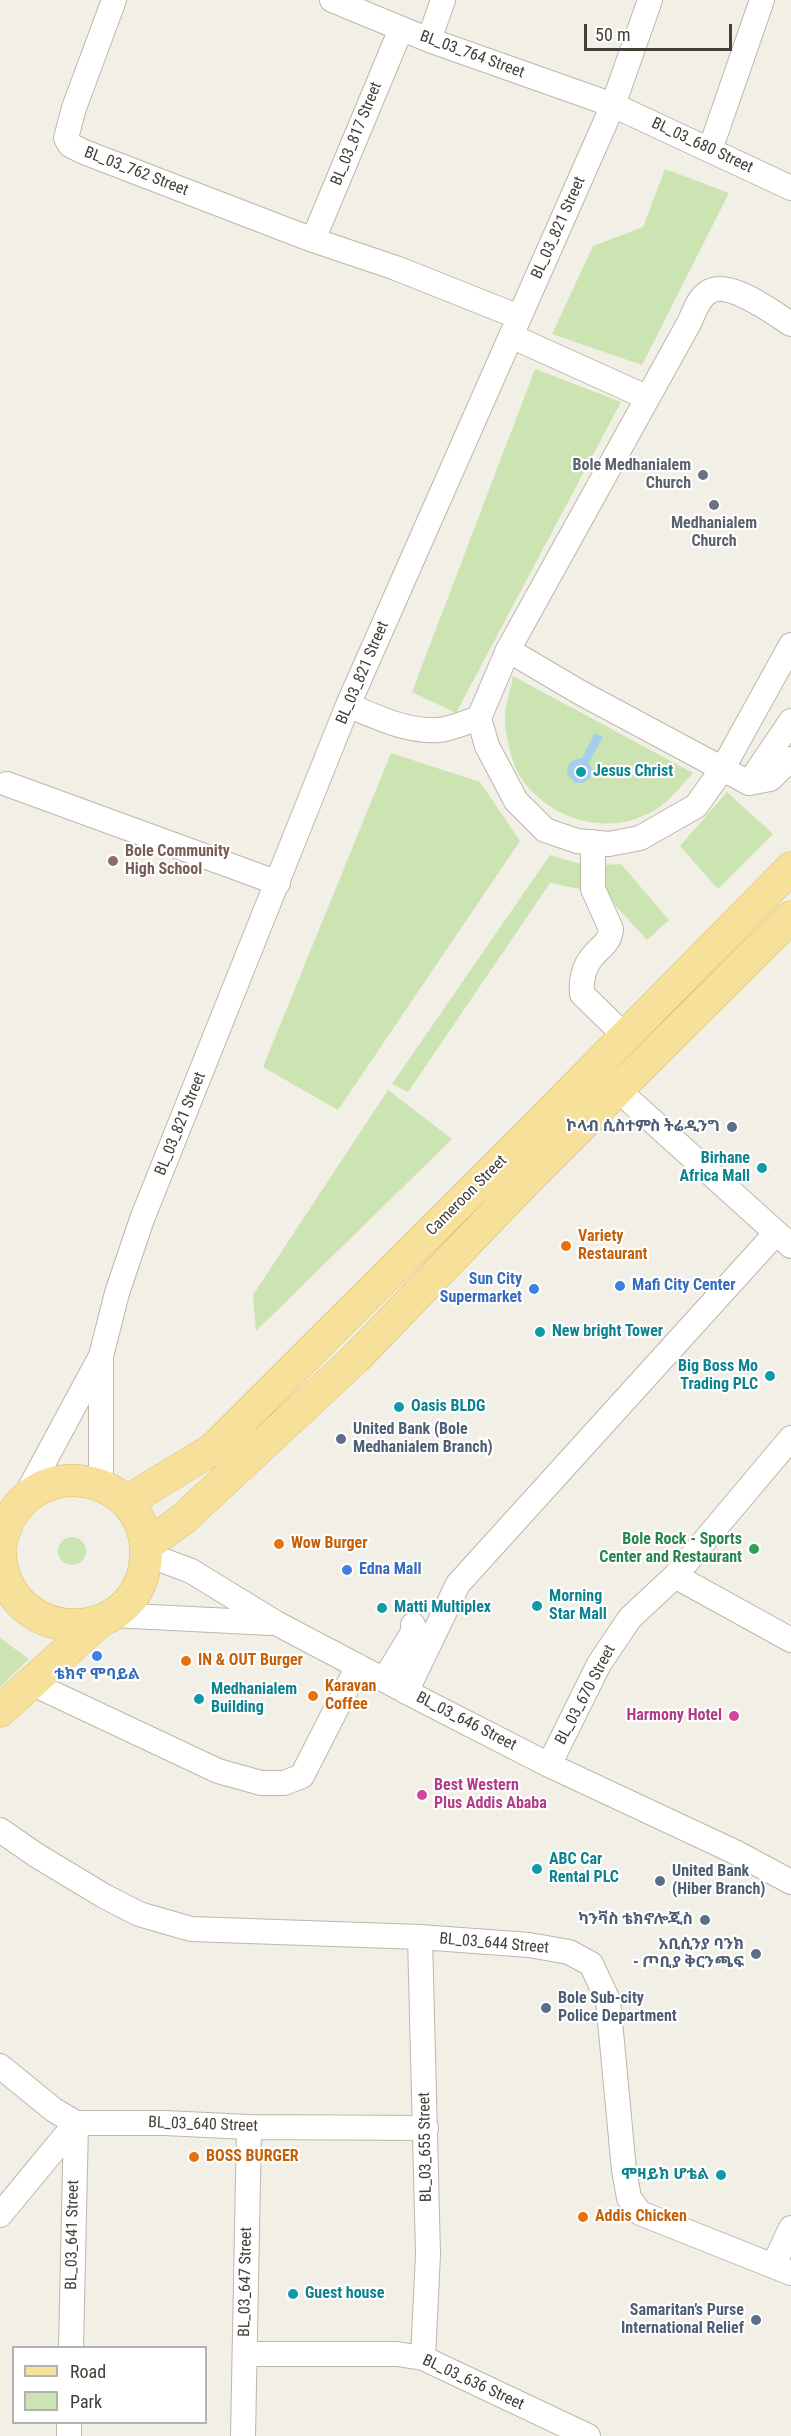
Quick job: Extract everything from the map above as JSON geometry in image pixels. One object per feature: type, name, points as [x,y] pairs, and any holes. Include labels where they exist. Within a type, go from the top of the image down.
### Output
[{"type":"main road","name":"Cameroon Street","points":[[114,1494],[213,1449],[791,868]]},
{"type":"main road","name":"Cameroon Street","points":[[146,1550],[183,1519],[357,1357],[530,1177],[791,917]]},
{"type":"main road","points":[[695,966],[715,991]]},
{"type":"main road","points":[[0,1711],[105,1618],[127,1602],[139,1585],[145,1566],[146,1550],[140,1522],[114,1494],[89,1481],[66,1480],[44,1485],[6,1514]]},
{"type":"main road","points":[[0,1552],[0,1565],[8,1587],[22,1606],[40,1619],[63,1626],[105,1618]]},
{"type":"street","name":"BL_03_762 Street","points":[[114,0],[74,108],[66,138],[70,145],[313,240],[396,268],[515,327],[646,398]]},
{"type":"street","name":"BL_03_764 Street","points":[[332,0],[429,40],[613,105]]},
{"type":"street","points":[[429,40],[443,0]]},
{"type":"street","name":"BL_03_821 Street","points":[[101,1356],[117,1293],[142,1219],[348,705],[613,105],[650,0]]},
{"type":"street","points":[[710,150],[762,0]]},
{"type":"street","name":"BL_03_817 Street","points":[[313,240],[401,28]]},
{"type":"street","name":"BL_03_680 Street","points":[[613,105],[791,188]]},
{"type":"street","points":[[791,324],[739,292],[724,288],[709,291],[701,299],[508,650],[479,718],[487,746],[516,801],[545,830],[577,841],[609,844],[640,838],[696,806],[723,768],[791,645]]},
{"type":"street","points":[[508,650],[581,693],[749,783],[770,779],[791,759]]},
{"type":"street","points":[[348,705],[395,724],[439,730],[479,718]]},
{"type":"street","points":[[749,783],[791,721]]},
{"type":"street","points":[[7,784],[278,883]]},
{"type":"street","points":[[593,842],[593,889],[611,929],[610,936],[592,957],[583,976],[582,994],[625,1036]]},
{"type":"street","points":[[406,1692],[458,1584],[786,1241],[618,1090]]},
{"type":"street","points":[[101,1356],[103,1438],[114,1494]]},
{"type":"street","points":[[6,1514],[101,1356]]},
{"type":"street","name":"BL_03_670 Street","points":[[549,1765],[599,1664],[630,1618],[675,1576],[791,1438]]},
{"type":"street","name":"BL_03_646 Street","points":[[146,1550],[191,1571],[276,1623],[406,1692],[549,1765],[735,1852],[791,1882]]},
{"type":"street","points":[[675,1576],[791,1640]]},
{"type":"street","points":[[105,1618],[276,1623]]},
{"type":"street","points":[[384,1680],[415,1629],[413,1625]]},
{"type":"street","points":[[31,1683],[218,1771],[261,1783],[284,1783],[302,1776],[358,1666]]},
{"type":"street","name":"BL_03_644 Street","points":[[0,1830],[36,1855],[104,1896],[140,1914],[191,1929],[420,1937],[529,1946],[569,1952],[591,1964],[609,2000],[624,2170],[629,2198],[639,2213],[782,2270]]},
{"type":"street","name":"BL_03_655 Street","points":[[420,1937],[428,2254],[423,2358]]},
{"type":"street","points":[[0,2066],[54,2110],[76,2124],[0,2215]]},
{"type":"street","name":"BL_03_640 Street","points":[[76,2124],[164,2123],[249,2127],[426,2128]]},
{"type":"street","name":"BL_03_641 Street","points":[[71,2346],[76,2124]]},
{"type":"street","name":"BL_03_647 Street","points":[[243,2436],[249,2127]]},
{"type":"street","points":[[782,2270],[791,2228]]},
{"type":"street","name":"BL_03_636 Street","points":[[244,2354],[396,2354],[423,2358],[588,2436]]},
{"type":"green space","points":[[665,169],[729,193],[642,365],[552,334],[593,246],[643,227]]},
{"type":"green space","points":[[535,369],[621,402],[456,713],[412,692]]},
{"type":"green space","points":[[513,676],[693,773],[661,806],[643,816],[624,822],[605,824],[585,821],[549,806],[521,778],[508,742],[505,716]]},
{"type":"green space","points":[[391,753],[480,782],[520,841],[338,1110],[263,1067]]},
{"type":"green space","points":[[727,792],[773,834],[718,889],[680,846]]},
{"type":"green space","points":[[550,855],[584,865],[580,889],[550,883],[408,1092],[392,1084]]},
{"type":"green space","points":[[621,864],[669,920],[647,940],[604,893],[605,865]]},
{"type":"green space","points":[[388,1090],[452,1139],[256,1331],[253,1295]]},
{"type":"green space","points":[[72,1537],[82,1541],[86,1551],[82,1561],[72,1565],[62,1561],[58,1551],[62,1541]]},
{"type":"green space","points":[[0,1638],[29,1659],[0,1687]]},
{"type":"water","points":[[595,733],[603,737],[589,762],[592,770],[590,778],[583,783],[575,783],[567,774],[569,764],[575,759],[582,758]]},
{"type":"place","name":"Bole Medhanialem Church","points":[[703,475]]},
{"type":"place","name":"Medhanialem Church","points":[[714,505]]},
{"type":"place","name":"Jesus Christ","points":[[581,772]]},
{"type":"place","name":"Bole Community High School","points":[[113,861]]},
{"type":"place","name":"ኮላብ ሲስተምስ ትሬዲንግ","points":[[732,1127]]},
{"type":"place","name":"Birhane Africa Mall","points":[[762,1168]]},
{"type":"place","name":"Variety Restaurant","points":[[566,1246]]},
{"type":"place","name":"Mafi City Center","points":[[620,1286]]},
{"type":"place","name":"Sun City Supermarket","points":[[534,1289]]},
{"type":"place","name":"New bright Tower","points":[[540,1332]]},
{"type":"place","name":"Big Boss Mo Trading PLC","points":[[770,1376]]},
{"type":"place","name":"Oasis BLDG","points":[[399,1407]]},
{"type":"place","name":"United Bank (Bole Medhanialem Branch)","points":[[341,1439]]},
{"type":"place","name":"Wow Burger","points":[[279,1544]]},
{"type":"place","name":"Bole Rock - Sports Center and Restaurant","points":[[754,1549]]},
{"type":"place","name":"Edna Mall","points":[[347,1570]]},
{"type":"place","name":"Morning Star Mall","points":[[537,1606]]},
{"type":"place","name":"Matti Multiplex","points":[[382,1608]]},
{"type":"place","name":"ቴክኖ ሞባይል","points":[[97,1656]]},
{"type":"place","name":"IN & OUT Burger","points":[[186,1661]]},
{"type":"place","name":"Karavan Coffee","points":[[313,1696]]},
{"type":"place","name":"Medhanialem Building","points":[[199,1699]]},
{"type":"place","name":"Harmony Hotel","points":[[734,1716]]},
{"type":"place","name":"Best Western Plus Addis Ababa","points":[[422,1795]]},
{"type":"place","name":"ABC Car Rental PLC","points":[[537,1869]]},
{"type":"place","name":"United Bank (Hiber Branch)","points":[[660,1881]]},
{"type":"place","name":"ካንቫስ ቴክኖሎጂስ","points":[[705,1920]]},
{"type":"place","name":"አቢሲንያ ባንክ - ጦቢያ ቅርንጫፍ","points":[[756,1954]]},
{"type":"place","name":"Bole Sub-city Police Department","points":[[546,2008]]},
{"type":"place","name":"BOSS BURGER","points":[[194,2157]]},
{"type":"place","name":"ሞዛይክ ሆቴል","points":[[721,2175]]},
{"type":"place","name":"Addis Chicken","points":[[583,2217]]},
{"type":"place","name":"Guest house","points":[[293,2294]]},
{"type":"place","name":"Samaritan’s Purse International Relief","points":[[756,2320]]}]
